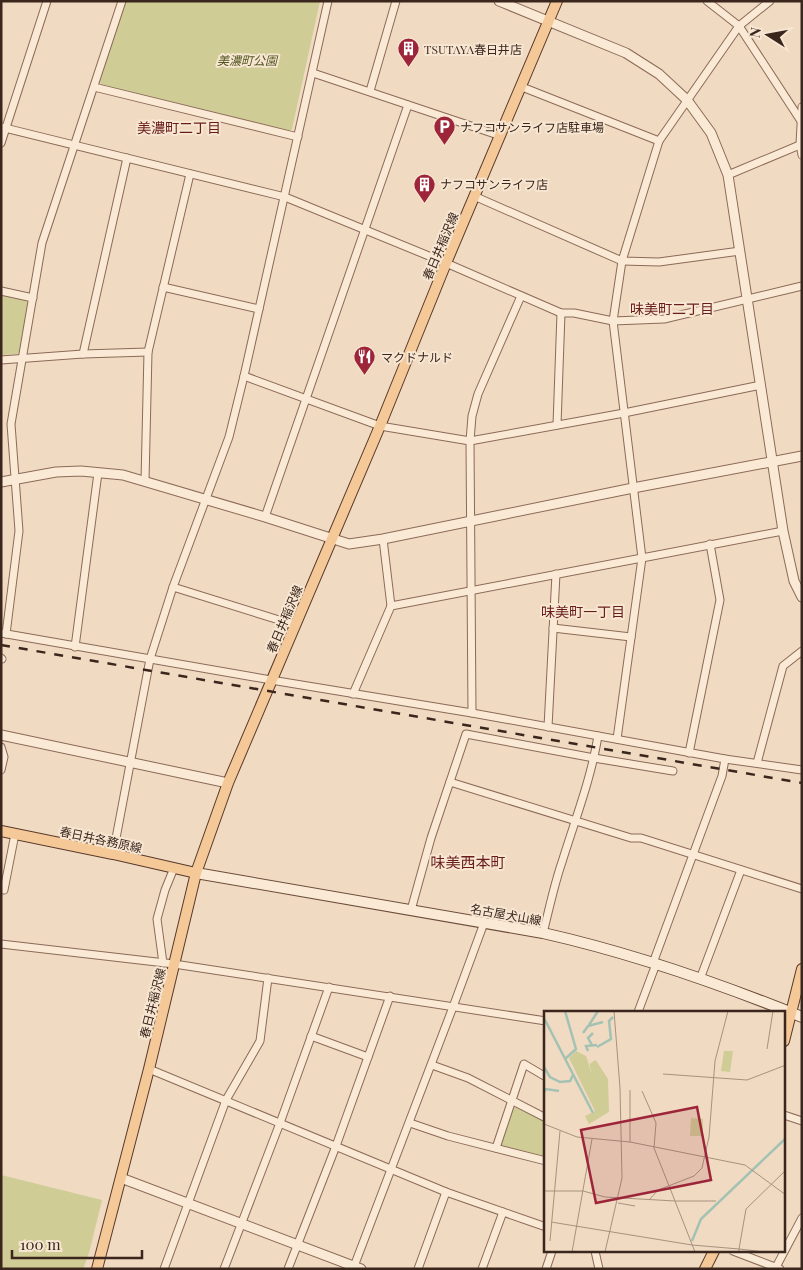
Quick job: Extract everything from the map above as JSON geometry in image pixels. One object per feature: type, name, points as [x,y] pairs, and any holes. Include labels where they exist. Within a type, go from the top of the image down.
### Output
[{"type":"main road","name":"春日井稲沢線","points":[[98,1269],[196,873],[228,784],[557,1]]},
{"type":"main road","name":"春日井各務原線","points":[[1,832],[114,854],[196,873]]},
{"type":"main road","name":"名古屋犬山線","points":[[196,873],[543,933],[596,946],[654,964],[786,1011]]},
{"type":"main road","points":[[786,1033],[802,969]]},
{"type":"main road","name":"名古屋犬山線","points":[[786,1011],[802,1017]]},
{"type":"main road","points":[[705,1269],[714,1252]]},
{"type":"street","points":[[1,143],[4,127],[47,1]]},
{"type":"street","points":[[122,1],[42,243],[11,424],[19,532],[4,634],[548,726],[726,759],[802,770]]},
{"type":"street","points":[[114,854],[150,659],[173,587],[229,437],[328,1]]},
{"type":"street","points":[[370,91],[396,1]]},
{"type":"street","points":[[499,1],[626,53],[660,74],[687,100],[710,133],[728,176],[783,531],[794,581],[802,597]]},
{"type":"street","points":[[707,1],[739,26],[801,121]]},
{"type":"street","points":[[617,739],[642,558],[614,321],[622,261],[659,141],[739,26],[770,1]]},
{"type":"street","points":[[313,72],[501,136]]},
{"type":"street","points":[[94,87],[298,137]]},
{"type":"street","points":[[522,87],[659,141]]},
{"type":"street","points":[[265,517],[408,105]]},
{"type":"street","points":[[802,107],[802,155]]},
{"type":"street","points":[[4,127],[285,197],[446,263],[561,313],[574,313],[614,321],[636,322],[664,319],[802,286]]},
{"type":"street","points":[[728,176],[801,144]]},
{"type":"street","points":[[83,354],[127,158]]},
{"type":"street","points":[[145,481],[148,352],[190,174]]},
{"type":"street","points":[[474,196],[622,261],[659,262],[740,251]]},
{"type":"street","points":[[163,288],[259,309]]},
{"type":"street","points":[[1,291],[33,298]]},
{"type":"street","points":[[472,713],[470,442],[472,416],[478,394],[521,296]]},
{"type":"street","points":[[557,425],[561,313]]},
{"type":"street","points":[[1,360],[83,354],[148,352]]},
{"type":"street","points":[[244,376],[380,426],[470,442],[624,414],[761,385]]},
{"type":"street","points":[[1,482],[56,472],[81,471],[122,475],[265,517],[348,544],[383,539],[471,520],[802,456]]},
{"type":"street","points":[[75,647],[98,473]]},
{"type":"street","points":[[391,606],[783,531]]},
{"type":"street","points":[[354,694],[391,606],[383,539]]},
{"type":"street","points":[[688,752],[720,600],[710,544]]},
{"type":"street","points":[[548,726],[556,574]]},
{"type":"street","points":[[173,587],[295,625]]},
{"type":"street","points":[[553,628],[631,637]]},
{"type":"street","points":[[757,763],[783,666],[802,651]]},
{"type":"street","points":[[411,910],[430,838],[466,734],[594,758],[673,770]]},
{"type":"street","points":[[1,735],[228,784]]},
{"type":"street","points":[[543,933],[561,863],[577,820],[598,736]]},
{"type":"street","points":[[1,747],[4,757],[1,770]]},
{"type":"street","points":[[638,1011],[722,776],[726,759]]},
{"type":"street","points":[[450,782],[630,838],[641,838],[802,889]]},
{"type":"street","points":[[4,890],[15,834]]},
{"type":"street","points":[[163,963],[157,919],[164,890],[174,868]]},
{"type":"street","points":[[700,979],[741,870]]},
{"type":"street","points":[[121,1178],[188,1202],[356,1268],[484,923]]},
{"type":"street","points":[[1,944],[174,964],[544,1021]]},
{"type":"street","points":[[164,1269],[226,1100],[260,1041],[268,978]]},
{"type":"street","points":[[224,1269],[280,1123],[329,987]]},
{"type":"street","points":[[288,1269],[336,1146],[390,996]]},
{"type":"street","points":[[311,1036],[368,1057]]},
{"type":"street","points":[[496,1148],[524,1064],[544,1076]]},
{"type":"street","points":[[432,1065],[468,1078],[544,1117]]},
{"type":"street","points":[[149,1069],[446,1192],[544,1226]]},
{"type":"street","points":[[786,1116],[802,1121]]},
{"type":"street","points":[[410,1123],[448,1136],[544,1160]]},
{"type":"street","points":[[418,1269],[446,1192]]},
{"type":"street","points":[[482,1269],[503,1212]]},
{"type":"street","points":[[786,1250],[802,1218]]},
{"type":"street","points":[[546,1269],[552,1252]]},
{"type":"street","points":[[595,1252],[599,1269]]},
{"type":"street","points":[[737,1252],[777,1268],[785,1252]]},
{"type":"green space","name":"美濃町公園","points":[[126,1],[320,1],[292,129],[289,131],[102,85],[100,82]]},
{"type":"green space","points":[[1,295],[26,301],[28,305],[20,351],[17,354],[1,355]]},
{"type":"green space","points":[[515,1107],[544,1122],[544,1159],[501,1147],[500,1143],[511,1109]]},
{"type":"green space","points":[[1,1175],[102,1200],[89,1253],[83,1269],[1,1268]]},
{"type":"railway","points":[[1,645],[802,783]]},
{"type":"place","name":"TSUTAYA春日井店","points":[[408,68]]},
{"type":"place","name":"ナフコサンライフ店駐車場","points":[[444,146]]},
{"type":"place","name":"ナフコサンライフ店","points":[[424,203]]},
{"type":"place","name":"マクドナルド","points":[[365,376]]},
{"type":"district","name":"美濃町二丁目","points":[[179,127]]},
{"type":"district","name":"味美町二丁目","points":[[672,308]]},
{"type":"district","name":"味美町一丁目","points":[[583,611]]},
{"type":"district","name":"味美西本町","points":[[468,862]]}]
